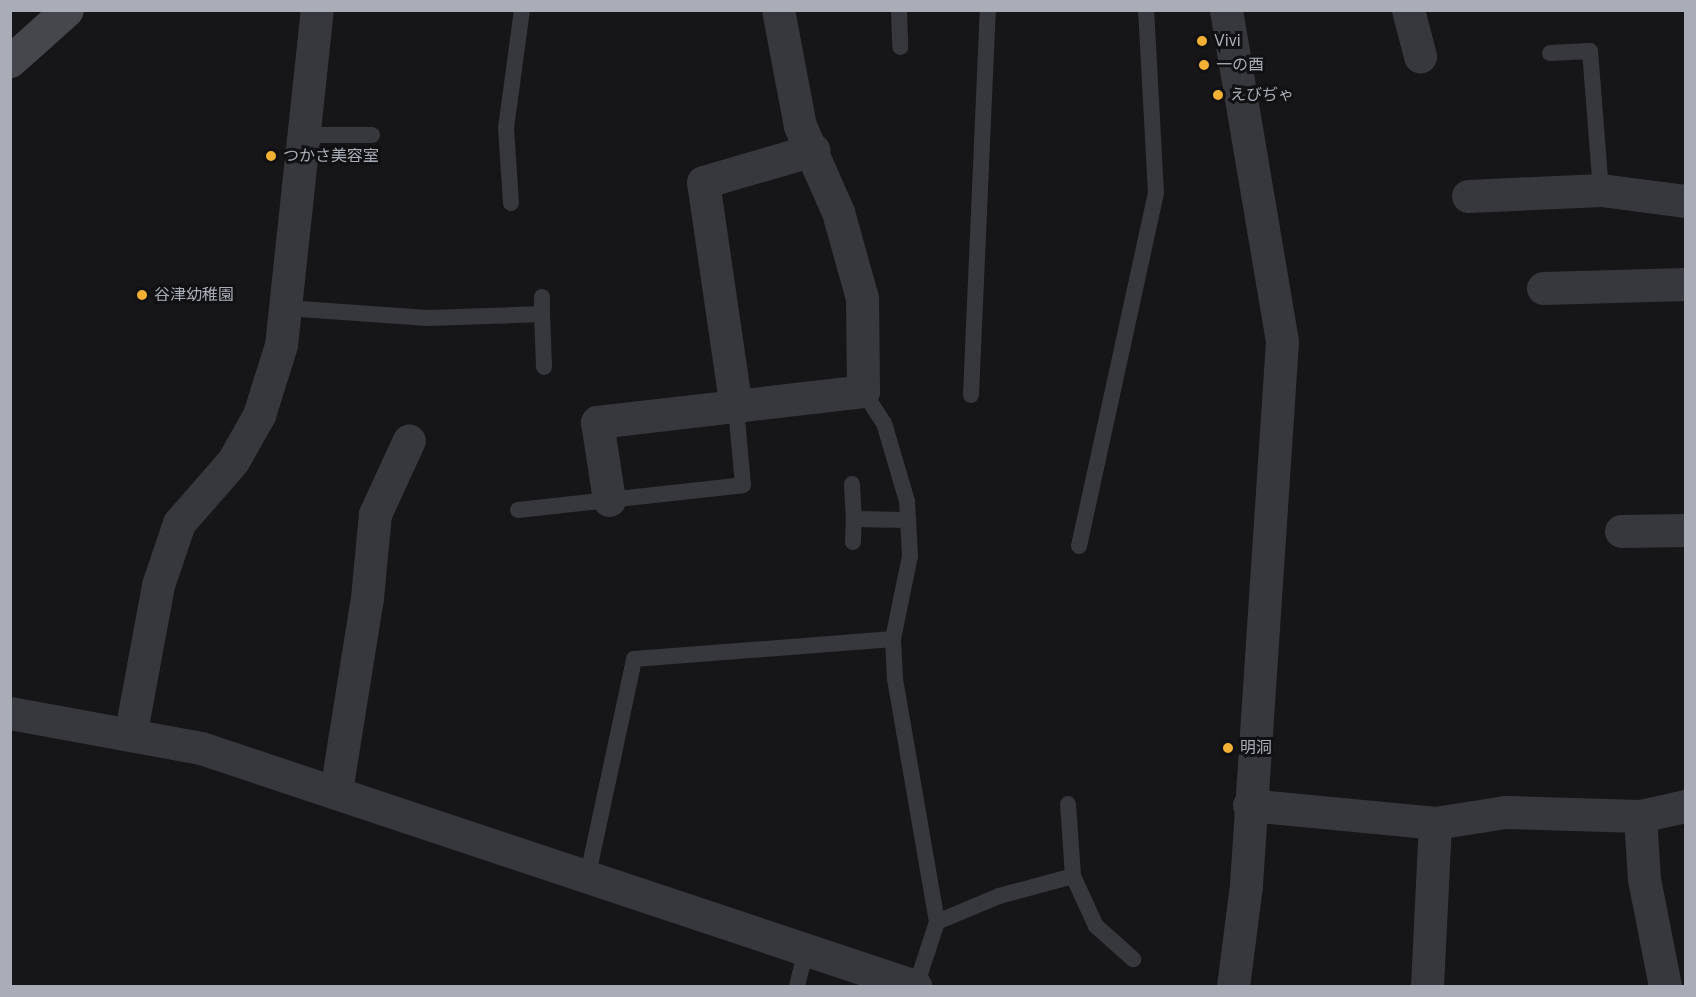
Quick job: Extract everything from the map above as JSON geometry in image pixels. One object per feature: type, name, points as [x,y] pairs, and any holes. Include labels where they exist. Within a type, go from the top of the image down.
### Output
[{"type":"main road","points":[[10,61],[67,10]]},
{"type":"street","points":[[131,731],[158,585],[179,523],[234,461],[259,415],[286,308],[317,10]]},
{"type":"street","points":[[609,500],[597,422],[736,408],[863,391],[862,298],[838,212],[790,90],[789,48],[778,10]]},
{"type":"street","points":[[1226,10],[1282,341],[1249,805],[1233,987]]},
{"type":"street","points":[[1408,10],[1420,56]]},
{"type":"street","points":[[736,408],[703,182],[813,150]]},
{"type":"street","points":[[1468,196],[1601,190],[1686,201]]},
{"type":"street","points":[[1543,288],[1686,284]]},
{"type":"street","points":[[336,791],[367,598],[375,514],[409,440]]},
{"type":"street","points":[[1621,531],[1686,530]]},
{"type":"street","points":[[10,713],[131,731],[336,791],[586,879],[910,985]]},
{"type":"street","points":[[1249,805],[1435,824],[1505,812],[1640,816],[1686,806]]},
{"type":"street","points":[[1640,816],[1644,879],[1665,987]]},
{"type":"street","points":[[1427,987],[1435,824]]},
{"type":"lane","points":[[511,204],[506,128],[522,10]]},
{"type":"lane","points":[[899,10],[900,47]]},
{"type":"lane","points":[[971,395],[988,10]]},
{"type":"lane","points":[[1079,546],[1156,194],[1146,10]]},
{"type":"lane","points":[[1550,53],[1590,51],[1601,190]]},
{"type":"lane","points":[[304,135],[372,135]]},
{"type":"lane","points":[[286,308],[428,318],[542,306],[544,367]]},
{"type":"lane","points":[[863,391],[893,447],[910,556],[893,639],[895,679],[937,922],[910,985]]},
{"type":"lane","points":[[518,510],[743,485],[736,408]]},
{"type":"lane","points":[[852,484],[853,542]]},
{"type":"lane","points":[[854,519],[906,520]]},
{"type":"lane","points":[[586,879],[634,659],[893,639]]},
{"type":"lane","points":[[1068,804],[1073,876],[1096,926],[1133,959]]},
{"type":"lane","points":[[937,922],[999,896],[1073,876]]},
{"type":"lane","points":[[797,987],[806,950]]},
{"type":"place","name":"Vivi","points":[[1202,41]]},
{"type":"place","name":"一の酉","points":[[1204,65]]},
{"type":"place","name":"えびぢゃ","points":[[1218,95]]},
{"type":"place","name":"つかさ美容室","points":[[271,156]]},
{"type":"place","name":"谷津幼稚園","points":[[142,295]]},
{"type":"place","name":"明洞","points":[[1228,748]]}]
